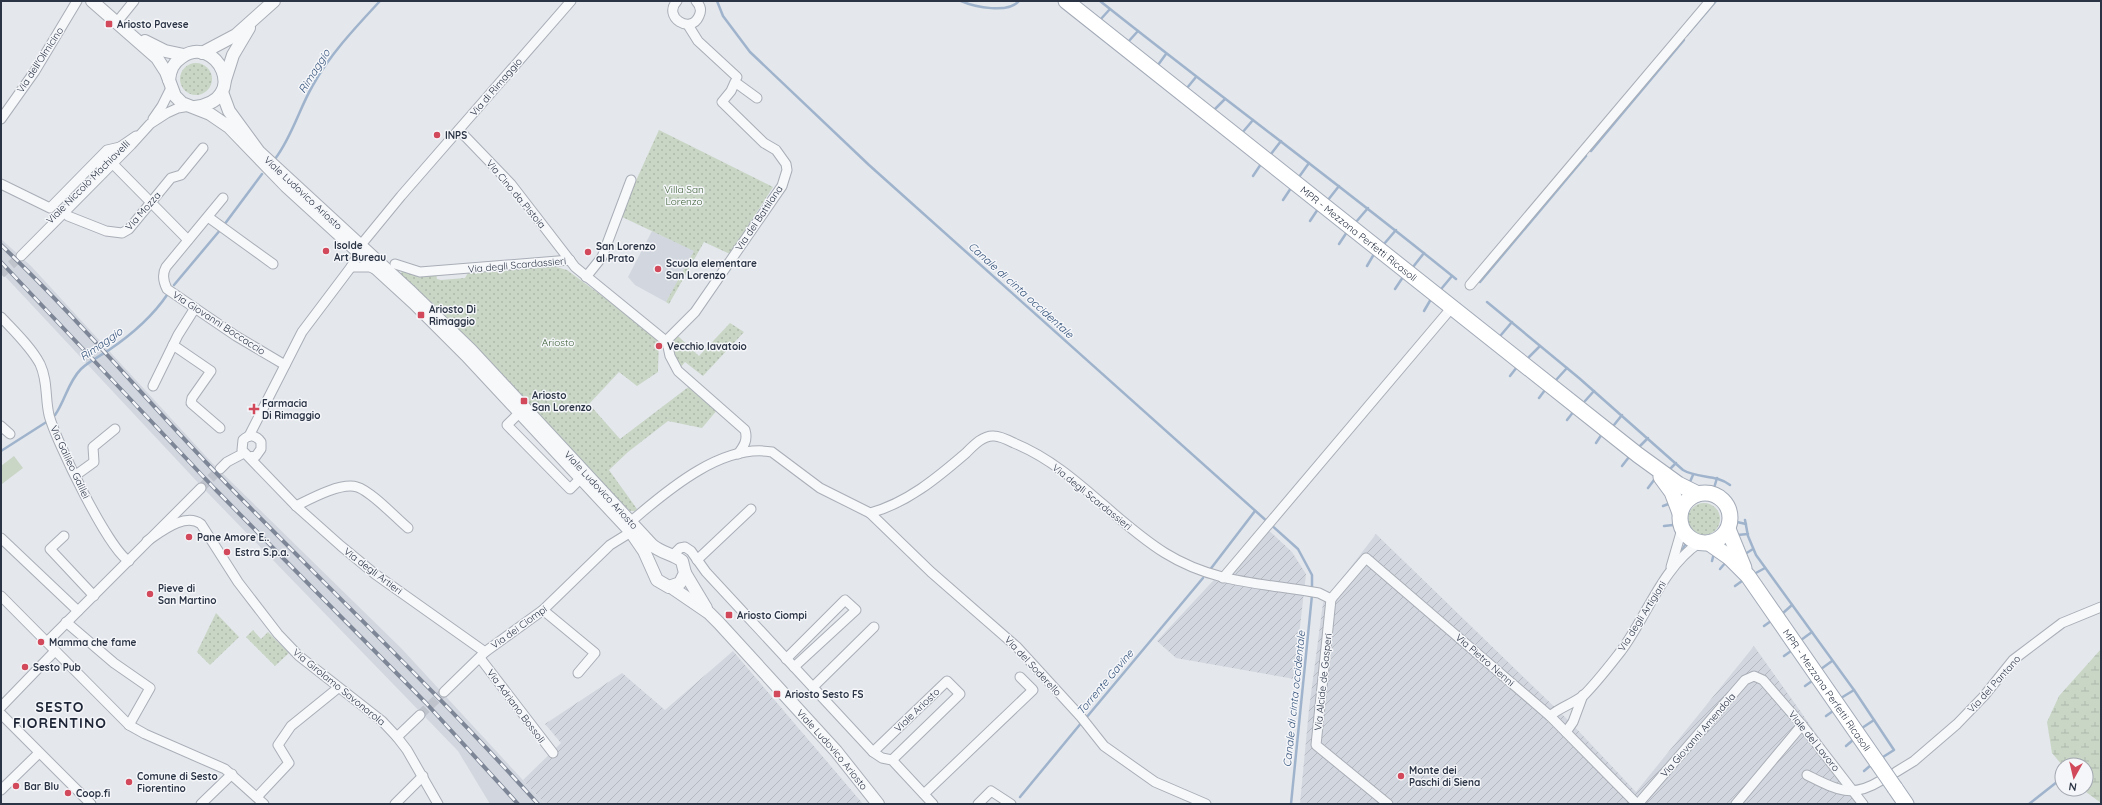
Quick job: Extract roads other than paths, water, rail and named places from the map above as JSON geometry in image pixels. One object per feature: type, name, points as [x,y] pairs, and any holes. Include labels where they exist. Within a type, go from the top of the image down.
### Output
[{"type":"main road","name":"MPR - Mezzana Perfetti Ricasoli","points":[[1066,1],[1446,306],[1465,316],[1652,466],[1678,484],[1698,494]]},
{"type":"main road","name":"MPR - Mezzana Perfetti Ricasoli","points":[[1652,466],[1672,492],[1680,512]]},
{"type":"main road","points":[[1698,494],[1711,494],[1722,500],[1730,516],[1728,529],[1722,537],[1704,543],[1686,536],[1682,529],[1680,512],[1686,501],[1698,494]]},
{"type":"main road","name":"MPR - Mezzana Perfetti Ricasoli","points":[[1728,529],[1748,576]]},
{"type":"main road","name":"MPR - Mezzana Perfetti Ricasoli","points":[[1704,543],[1729,557],[1748,576],[1906,804]]},
{"type":"street","name":"Via dell'Olmicino","points":[[1,119],[35,71],[77,1]]},
{"type":"street","name":"Viale Ludovico Ariosto","points":[[92,1],[157,58],[175,96],[192,107],[218,119],[229,127],[288,184],[442,322],[490,370],[652,545],[660,552],[682,561],[685,573],[709,613]]},
{"type":"street","points":[[117,22],[134,1]]},
{"type":"street","points":[[202,53],[236,35],[256,19],[274,1]]},
{"type":"street","name":"Via di Rimaggio","points":[[247,455],[241,443],[252,437],[257,423],[302,332],[351,267],[360,249],[459,130],[571,1]]},
{"type":"street","points":[[677,1],[673,7],[674,16],[680,23],[688,25],[696,21],[699,17],[700,8],[696,1]]},
{"type":"street","points":[[1470,285],[1710,1]]},
{"type":"street","points":[[140,133],[150,124],[178,108],[207,106],[214,102],[222,92],[236,50],[256,19]]},
{"type":"street","points":[[688,25],[698,41],[737,77]]},
{"type":"street","name":"Viale Ludovico Ariosto","points":[[131,34],[153,46],[184,55],[192,52],[202,53]]},
{"type":"street","points":[[202,53],[215,58],[220,64],[225,80]]},
{"type":"street","points":[[150,124],[162,106],[170,84],[173,66],[184,55]]},
{"type":"street","name":"Via dei Battilana","points":[[667,342],[669,338],[695,312],[782,186],[786,175],[786,164],[776,150],[764,143],[722,102],[731,91],[735,82],[757,98]]},
{"type":"street","name":"Viale Ludovico Ariosto","points":[[222,92],[229,112],[257,154]]},
{"type":"street","name":"Via Cino da Pistoia","points":[[459,130],[511,184],[570,260]]},
{"type":"street","name":"Viale Niccolò Machiavelli","points":[[140,133],[131,146],[113,164],[19,254],[120,146],[140,133]]},
{"type":"street","points":[[1,184],[50,208],[104,153],[113,147],[120,146]]},
{"type":"street","name":"Via Mozza","points":[[68,216],[119,234],[129,229],[171,178],[181,175],[203,148]]},
{"type":"street","points":[[113,164],[188,240]]},
{"type":"street","points":[[586,277],[602,257],[631,180]]},
{"type":"street","name":"Via Giovanni Boccaccio","points":[[223,198],[166,266],[164,271],[164,283],[167,289],[173,294],[236,336],[285,365]]},
{"type":"street","points":[[208,217],[273,264]]},
{"type":"street","name":"Viale Ludovico Ariosto","points":[[360,249],[383,274],[466,355],[581,478],[632,524],[661,584],[671,587],[709,613],[791,700],[877,802]]},
{"type":"street","name":"Via degli Scardassieri","points":[[395,264],[420,272],[570,260],[586,277],[622,304],[667,342]]},
{"type":"street","points":[[351,267],[370,267],[383,274]]},
{"type":"street","points":[[1223,578],[1270,523],[1446,306]]},
{"type":"street","points":[[153,386],[173,345],[195,308]]},
{"type":"street","name":"Via Galileo Galilei","points":[[1,317],[39,362],[46,386],[49,414],[52,425],[95,515],[112,544],[129,561]]},
{"type":"street","points":[[667,342],[670,356],[678,371],[745,430],[747,436],[746,443],[738,454]]},
{"type":"street","points":[[173,345],[211,371],[192,398],[191,403],[220,428]]},
{"type":"street","name":"Viale Ludovico Ariosto","points":[[534,419],[521,411],[507,425],[570,488],[581,478]]},
{"type":"street","points":[[1,426],[10,434]]},
{"type":"street","points":[[76,475],[94,462],[93,447],[115,429]]},
{"type":"street","name":"Via degli Scardassieri","points":[[870,513],[904,501],[946,470],[979,442],[986,437],[994,436],[1026,448],[1062,471],[1093,496],[1114,516],[1166,554],[1195,569],[1223,578],[1319,593],[1331,599]]},
{"type":"street","name":"Via di Rimaggio","points":[[252,437],[261,442],[260,452]]},
{"type":"street","points":[[738,454],[763,450],[772,452],[820,488],[870,513]]},
{"type":"street","points":[[220,470],[227,462],[247,455],[256,456],[260,452]]},
{"type":"street","name":"Via degli Artieri","points":[[260,452],[270,477]]},
{"type":"street","name":"Via dei Ciompi","points":[[444,692],[483,655],[543,610],[658,498],[695,472],[738,454]]},
{"type":"street","name":"Via degli Artieri","points":[[247,455],[270,477],[296,506],[375,574],[483,655]]},
{"type":"street","points":[[342,487],[350,478]]},
{"type":"street","points":[[296,506],[314,497],[342,487],[357,487],[366,492],[408,528]]},
{"type":"street","points":[[48,641],[201,488]]},
{"type":"street","points":[[697,560],[751,509]]},
{"type":"street","name":"Via del Soderello","points":[[870,513],[931,572],[1017,647],[1084,721],[1104,746],[1155,782],[1206,804]]},
{"type":"street","name":"Via Girolamo Savonarola","points":[[148,541],[161,531],[179,523],[193,520],[200,523],[238,582],[278,634],[299,656],[382,721],[397,736],[423,776],[438,804]]},
{"type":"street","name":"Via degli Artigiani","points":[[1669,572],[1682,529]]},
{"type":"street","points":[[64,536],[50,549],[94,596]]},
{"type":"street","points":[[1,538],[78,611]]},
{"type":"street","name":"Via degli Artigiani","points":[[1550,716],[1556,710],[1569,706],[1584,695],[1621,651],[1643,618],[1669,572],[1686,553],[1704,543]]},
{"type":"street","points":[[654,572],[655,567],[661,559],[671,556],[680,548],[685,547],[691,551],[706,572],[873,752],[882,758],[892,760],[933,804]]},
{"type":"street","name":"Via Pietro Nenni","points":[[1331,599],[1366,558],[1550,716],[1638,804]]},
{"type":"street","points":[[671,587],[680,583],[685,573]]},
{"type":"street","points":[[1,596],[48,641],[55,651],[129,724],[145,734],[188,751],[232,774],[264,804]]},
{"type":"street","name":"Via Alcide de Gasperi","points":[[1331,599],[1316,745],[1388,804]]},
{"type":"street","points":[[786,659],[845,600],[856,610],[794,667]]},
{"type":"street","name":"Via del Pantano","points":[[1896,772],[1914,761],[1957,724],[2017,656],[2062,623],[2101,607]]},
{"type":"street","points":[[543,610],[593,650],[595,654],[578,673]]},
{"type":"street","points":[[66,622],[114,663],[150,688],[129,724]]},
{"type":"street","points":[[812,687],[874,627]]},
{"type":"street","points":[[1,707],[55,651]]},
{"type":"street","name":"Via Adriano Bossoli","points":[[483,655],[553,753]]},
{"type":"street","points":[[924,794],[1032,690],[1020,676]]},
{"type":"street","name":"Via Giovanni Amendola","points":[[1638,804],[1745,680],[1754,676],[1763,680]]},
{"type":"street","name":"Viale del Lavoro","points":[[1763,680],[1802,725],[1837,771],[1855,791],[1863,804]]},
{"type":"street","name":"Viale Ariosto","points":[[873,752],[947,681],[960,694],[892,760]]},
{"type":"street","points":[[257,797],[289,763],[278,745],[291,726],[338,688]]},
{"type":"street","name":"Via degli Artigiani","points":[[1566,732],[1573,722],[1584,695]]},
{"type":"street","points":[[1,714],[91,804]]},
{"type":"street","points":[[397,736],[420,715]]},
{"type":"street","points":[[1736,804],[1802,725]]},
{"type":"street","points":[[1,790],[40,753]]},
{"type":"street","points":[[201,804],[232,774]]},
{"type":"street","points":[[1807,775],[1832,788],[1855,791],[1868,788],[1880,782]]},
{"type":"street","points":[[395,804],[423,776]]},
{"type":"street","points":[[978,804],[991,791],[1011,804]]},
{"type":"waterway","name":"Rimaggio","points":[[275,159],[286,142],[308,94],[320,73],[344,41],[380,1]]},
{"type":"waterway","name":"Canale di cinta occidentale","points":[[717,1],[723,16],[750,52],[869,165],[1298,549],[1312,575],[1312,587]]},
{"type":"waterway","points":[[961,1],[991,8],[1007,7],[1014,5],[1019,1]]},
{"type":"waterway","points":[[1100,1],[1456,279]]},
{"type":"waterway","points":[[1687,35],[1716,1]]},
{"type":"waterway","points":[[1100,20],[1110,9]]},
{"type":"waterway","points":[[1128,42],[1138,31]]},
{"type":"waterway","points":[[1591,151],[1684,40]]},
{"type":"waterway","points":[[1158,65],[1166,54]]},
{"type":"waterway","points":[[1187,88],[1196,77]]},
{"type":"waterway","points":[[1214,110],[1225,99]]},
{"type":"waterway","points":[[1242,133],[1253,120]]},
{"type":"waterway","points":[[1271,154],[1281,141]]},
{"type":"waterway","points":[[1480,282],[1586,156]]},
{"type":"waterway","points":[[1299,177],[1309,163]]},
{"type":"waterway","points":[[1253,176],[1261,164]]},
{"type":"waterway","name":"Rimaggio","points":[[224,225],[262,174]]},
{"type":"waterway","points":[[1328,200],[1339,186]]},
{"type":"waterway","points":[[1283,200],[1291,188]]},
{"type":"waterway","points":[[1356,222],[1368,208]]},
{"type":"waterway","points":[[1310,221],[1318,209]]},
{"type":"waterway","name":"Rimaggio","points":[[174,285],[221,229]]},
{"type":"waterway","points":[[1384,244],[1396,230]]},
{"type":"waterway","points":[[1339,244],[1347,232]]},
{"type":"waterway","points":[[1413,267],[1424,253]]},
{"type":"waterway","points":[[1367,266],[1374,254]]},
{"type":"waterway","points":[[1442,288],[1452,276]]},
{"type":"waterway","points":[[1395,289],[1403,277]]},
{"type":"waterway","name":"Rimaggio","points":[[55,415],[73,380],[81,369],[133,332],[155,311],[167,295]]},
{"type":"waterway","points":[[1424,311],[1431,299]]},
{"type":"waterway","points":[[1487,302],[1579,378],[1683,470],[1695,475],[1719,479],[1730,485]]},
{"type":"waterway","points":[[1501,335],[1512,322]]},
{"type":"waterway","points":[[1529,357],[1540,346]]},
{"type":"waterway","points":[[1510,376],[1517,367]]},
{"type":"waterway","points":[[1556,380],[1567,368]]},
{"type":"waterway","points":[[1539,398],[1545,390]]},
{"type":"waterway","points":[[1585,401],[1594,391]]},
{"type":"waterway","points":[[1567,420],[1574,411]]},
{"type":"waterway","points":[[1614,425],[1622,415]]},
{"type":"waterway","name":"Rimaggio","points":[[1,451],[48,421]]},
{"type":"waterway","points":[[1596,443],[1602,434]]},
{"type":"waterway","points":[[1640,446],[1648,438]]},
{"type":"waterway","points":[[1622,466],[1629,457]]},
{"type":"waterway","points":[[1669,470],[1676,463]]},
{"type":"waterway","points":[[1689,484],[1693,475]]},
{"type":"waterway","points":[[1714,488],[1717,478]]},
{"type":"waterway","points":[[1648,488],[1654,480]]},
{"type":"waterway","points":[[1663,506],[1671,503]]},
{"type":"waterway","name":"Torrente Gavine","points":[[1209,571],[1255,511]]},
{"type":"waterway","points":[[1745,520],[1748,536],[1756,555],[1854,690],[1894,750],[1883,757]]},
{"type":"waterway","points":[[1737,522],[1746,524]]},
{"type":"waterway","points":[[1664,526],[1673,525]]},
{"type":"waterway","points":[[1737,535],[1748,534]]},
{"type":"waterway","points":[[1681,552],[1685,545]]},
{"type":"waterway","points":[[1745,554],[1753,549]]},
{"type":"waterway","points":[[1712,561],[1714,553]]},
{"type":"waterway","points":[[1720,569],[1726,562]]},
{"type":"waterway","points":[[1754,574],[1765,568]]},
{"type":"waterway","name":"Torrente Gavine","points":[[1086,718],[1203,578]]},
{"type":"waterway","points":[[1735,586],[1742,581]]},
{"type":"waterway","name":"Canale di cinta occidentale","points":[[1291,804],[1312,595]]},
{"type":"waterway","points":[[1783,613],[1792,605]]},
{"type":"waterway","points":[[1764,626],[1771,621]]},
{"type":"waterway","points":[[1801,640],[1812,632]]},
{"type":"waterway","points":[[1784,656],[1791,651]]},
{"type":"waterway","points":[[1821,669],[1832,661]]},
{"type":"waterway","points":[[1805,686],[1812,681]]},
{"type":"waterway","points":[[1841,698],[1854,690]]},
{"type":"waterway","points":[[1826,716],[1833,711]]},
{"type":"waterway","points":[[1862,728],[1874,720]]},
{"type":"waterway","name":"Torrente Gavine","points":[[1020,797],[1082,722]]},
{"type":"waterway","points":[[1846,746],[1853,740]]},
{"type":"waterway","points":[[1864,771],[1871,765]]},
{"type":"waterway","points":[[2029,804],[2054,784]]},
{"type":"tunnel","points":[[1,274],[21,256]]},
{"type":"tunnel","points":[[201,488],[220,469]]},
{"type":"tunnel","points":[[420,715],[444,692]]},
{"type":"railway","points":[[1,245],[58,302],[223,480],[461,721],[538,804]]},
{"type":"railway","points":[[1,262],[215,489],[426,703],[518,804]]},
{"type":"place","name":"Ariosto Pavese","points":[[109,24]]},
{"type":"place","name":"INPS","points":[[437,135]]},
{"type":"place","name":"Isolde Art Bureau","points":[[326,251]]},
{"type":"place","name":"San Lorenzo al Prato","points":[[588,252]]},
{"type":"place","name":"Scuola elementare San Lorenzo","points":[[658,269]]},
{"type":"place","name":"Ariosto Di Rimaggio","points":[[421,315]]},
{"type":"place","name":"Vecchio lavatoio","points":[[659,346]]},
{"type":"place","name":"Ariosto San Lorenzo","points":[[524,401]]},
{"type":"place","name":"Farmacia Di Rimaggio","points":[[254,409]]},
{"type":"place","name":"Pane Amore E..","points":[[189,537]]},
{"type":"place","name":"Estra S.p.a.","points":[[227,552]]},
{"type":"place","name":"Pieve di San Martino","points":[[150,594]]},
{"type":"place","name":"Ariosto Ciompi","points":[[729,615]]},
{"type":"place","name":"Mamma che fame","points":[[41,642]]},
{"type":"place","name":"Sesto Pub","points":[[25,667]]},
{"type":"place","name":"Ariosto Sesto FS","points":[[777,694]]},
{"type":"place","name":"Monte dei Paschi di Siena","points":[[1401,776]]},
{"type":"place","name":"Comune di Sesto Fiorentino","points":[[129,782]]},
{"type":"place","name":"Bar Blu","points":[[16,786]]},
{"type":"place","name":"Coop.fi","points":[[68,793]]},
{"type":"district","name":"SESTO FIORENTINO","points":[[60,716]]},
{"type":"park label","name":"Villa San Lorenzo","points":[[684,194]]},
{"type":"park label","name":"Ariosto","points":[[558,342]]}]
